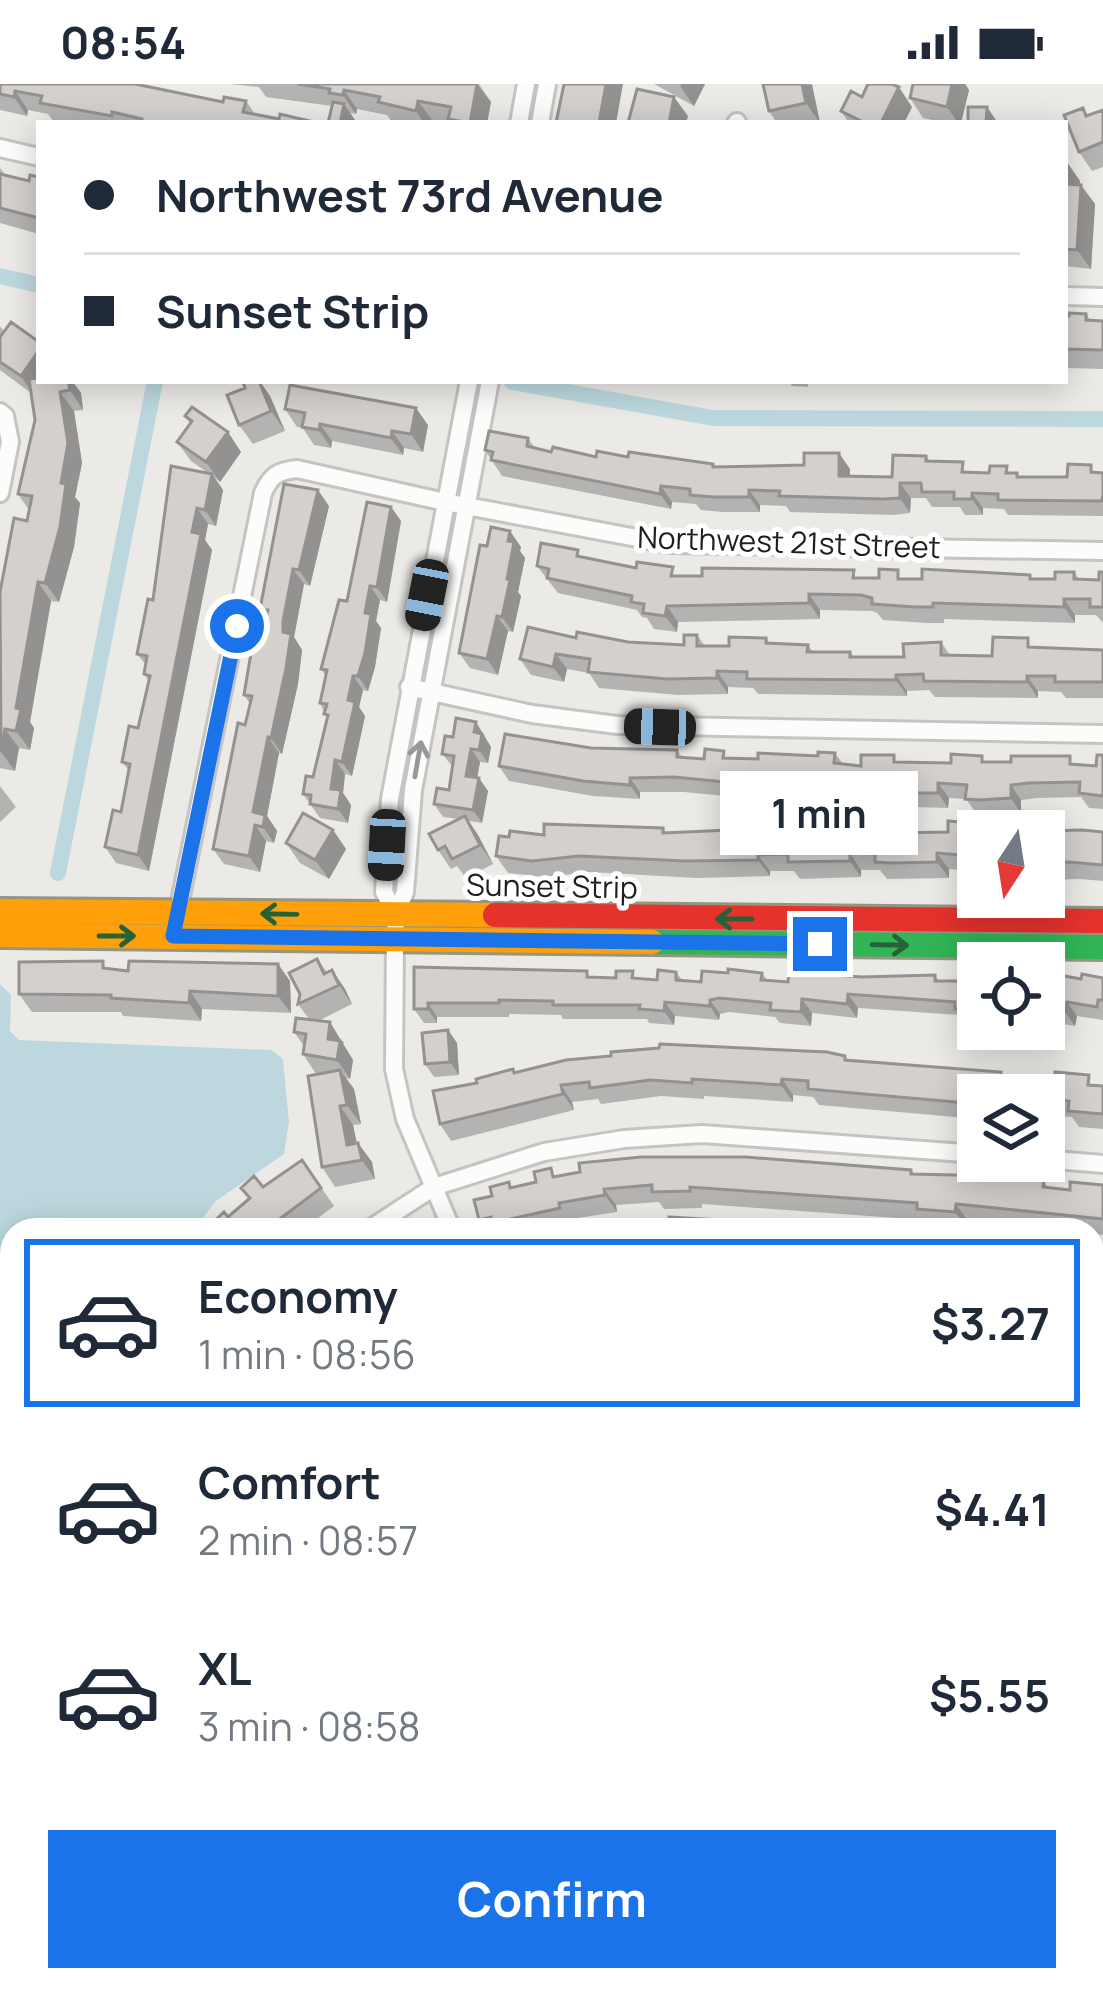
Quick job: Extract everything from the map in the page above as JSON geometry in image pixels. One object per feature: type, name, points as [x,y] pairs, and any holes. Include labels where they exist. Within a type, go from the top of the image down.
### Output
[{"type":"street","points":[[520,120],[526,84]]},
{"type":"street","points":[[541,120],[547,84]]},
{"type":"street","points":[[0,148],[36,156]]},
{"type":"street","points":[[1068,296],[1103,297]]},
{"type":"street","points":[[395,927],[384,892],[390,799],[468,384]]},
{"type":"street","points":[[447,1218],[406,1119],[394,1069],[395,927],[405,892],[413,790],[430,691],[489,384]]},
{"type":"street","points":[[0,494],[10,442],[3,414]]},
{"type":"street","name":"Northwest 21st Street","points":[[176,924],[263,493],[279,471],[297,470],[669,544],[1103,551]]},
{"type":"street","points":[[409,687],[532,714],[617,725],[1103,734]]},
{"type":"street","name":"Sunset Strip","points":[[0,911],[176,924],[1103,947]]},
{"type":"street","name":"Sunset Strip","points":[[395,927],[1103,921]]},
{"type":"street","name":"Sunset Strip","points":[[0,935],[176,924]]},
{"type":"street","points":[[386,1218],[434,1187],[544,1152],[624,1138],[702,1134],[957,1152]]},
{"type":"street","points":[[1065,1161],[1103,1164]]},
{"type":"water","points":[[0,984],[11,995],[10,1031],[19,1040],[271,1050],[283,1059],[289,1122],[284,1154],[216,1201],[203,1218],[0,1218]]},
{"type":"building","points":[[0,84],[135,84],[223,102],[224,97],[246,101],[243,112],[305,120],[142,120],[40,103],[42,96],[15,91],[14,97],[0,94]]},
{"type":"building","points":[[298,84],[477,84],[471,120],[448,119],[451,107],[418,101],[416,111],[378,102],[380,97],[344,90],[343,95],[329,93],[330,89]]},
{"type":"building","points":[[564,84],[606,84],[600,120],[557,120]]},
{"type":"building","points":[[763,84],[802,84],[806,103],[769,111]]},
{"type":"building","points":[[868,84],[899,87],[882,120],[859,120],[841,111],[851,91],[862,97]]},
{"type":"building","points":[[913,84],[952,84],[947,107],[910,98]]},
{"type":"building","points":[[637,89],[674,97],[670,120],[629,120]]},
{"type":"building","points":[[333,102],[344,104],[341,120],[329,120]]},
{"type":"building","points":[[968,107],[987,107],[986,120],[968,120]]},
{"type":"building","points":[[1083,108],[1086,116],[1103,110],[1103,142],[1079,152],[1064,115]]},
{"type":"building","points":[[0,174],[29,181],[30,175],[36,176],[36,217],[0,208]]},
{"type":"building","points":[[1068,184],[1081,185],[1077,250],[1068,249]]},
{"type":"building","points":[[1086,314],[1086,320],[1103,321],[1103,350],[1068,349],[1069,316]]},
{"type":"building","points":[[11,322],[36,340],[36,354],[21,376],[0,362],[0,337]]},
{"type":"building","points":[[36,378],[36,384],[69,384],[70,390],[60,392],[68,443],[61,483],[66,484],[45,583],[38,582],[16,731],[5,729],[1,752],[0,592],[14,518],[27,521],[32,496],[18,494],[35,420],[29,379]]},
{"type":"building","points":[[244,384],[260,384],[271,411],[239,425],[227,395],[245,388]]},
{"type":"building","points":[[290,385],[416,408],[411,434],[392,431],[391,438],[320,424],[319,430],[302,427],[305,413],[285,409]]},
{"type":"building","points":[[192,407],[228,432],[206,462],[177,442],[192,421],[185,416]]},
{"type":"building","points":[[489,431],[528,438],[527,446],[551,452],[553,447],[596,457],[597,451],[628,457],[629,452],[713,467],[804,465],[804,453],[839,453],[839,476],[892,477],[893,455],[963,462],[962,472],[989,473],[990,466],[1007,466],[1006,473],[1017,473],[1017,477],[1067,477],[1068,464],[1091,465],[1091,472],[1103,473],[1103,494],[1102,501],[998,500],[998,494],[972,493],[972,499],[954,499],[954,492],[922,492],[921,483],[900,483],[900,498],[883,499],[779,496],[780,491],[749,490],[749,497],[713,497],[661,486],[660,494],[491,460],[493,452],[485,450]]},
{"type":"building","points":[[171,466],[212,474],[205,510],[197,508],[192,532],[201,534],[138,855],[105,847],[113,810],[121,812],[130,764],[122,762],[129,726],[138,728],[150,676],[144,674],[147,656],[137,654],[148,599],[153,600]]},
{"type":"building","points":[[284,484],[318,490],[299,570],[293,569],[283,621],[283,632],[291,634],[286,668],[253,812],[265,815],[263,827],[255,825],[249,856],[213,849],[238,723],[245,725],[252,696],[244,695],[254,635],[262,637],[268,610],[260,609]]},
{"type":"building","points":[[367,502],[391,507],[377,587],[370,586],[365,613],[371,614],[365,653],[348,700],[355,702],[342,762],[335,760],[331,789],[341,790],[338,809],[310,804],[311,795],[303,794],[306,776],[313,777],[328,715],[324,714],[327,704],[320,703],[327,670],[321,669],[339,600],[347,601]]},
{"type":"building","points":[[491,527],[510,531],[508,541],[514,542],[502,617],[497,616],[487,659],[459,653],[480,545],[487,546]]},
{"type":"building","points":[[541,543],[636,568],[637,562],[673,567],[671,576],[702,576],[702,568],[854,570],[853,578],[879,578],[879,569],[898,570],[898,579],[922,579],[922,569],[1030,575],[1030,579],[1055,579],[1055,572],[1074,572],[1074,579],[1099,580],[1103,572],[1103,607],[1090,607],[1090,599],[1064,599],[1064,607],[933,603],[933,607],[916,607],[872,604],[872,598],[861,595],[809,594],[809,603],[667,606],[665,616],[643,613],[644,604],[631,602],[632,596],[547,578],[549,569],[537,566]]},
{"type":"building","points":[[528,627],[576,638],[577,632],[628,642],[684,645],[684,635],[697,635],[697,646],[729,646],[729,637],[766,638],[766,643],[808,645],[807,652],[850,652],[850,657],[904,657],[903,644],[941,642],[941,655],[992,656],[993,637],[1028,638],[1028,647],[1103,650],[1103,682],[1055,682],[1055,676],[1027,676],[1027,682],[924,681],[923,674],[896,675],[896,680],[747,679],[747,672],[717,671],[717,678],[667,679],[588,672],[590,659],[556,654],[553,667],[520,659]]},
{"type":"building","points":[[456,718],[476,722],[474,732],[482,734],[479,750],[471,749],[466,776],[479,778],[473,810],[434,804],[437,788],[449,790],[454,756],[442,754],[445,736],[453,737]]},
{"type":"building","points":[[505,734],[591,748],[677,750],[677,757],[704,759],[705,749],[724,751],[723,758],[835,753],[834,763],[861,766],[861,755],[894,755],[894,762],[951,763],[951,754],[982,756],[982,762],[1011,762],[1011,756],[1070,756],[1070,764],[1096,766],[1097,755],[1103,755],[1103,796],[1079,793],[1080,782],[1011,785],[1011,798],[979,800],[965,799],[967,785],[938,783],[938,793],[905,793],[905,779],[875,779],[875,791],[849,793],[823,790],[824,784],[765,779],[756,779],[756,785],[674,777],[630,778],[630,785],[583,781],[499,766]]},
{"type":"building","points":[[303,813],[333,830],[315,860],[286,843]]},
{"type":"building","points":[[465,816],[480,845],[452,859],[445,846],[438,850],[429,834]]},
{"type":"building","points":[[729,821],[742,821],[742,832],[859,829],[859,822],[893,823],[893,833],[948,832],[948,821],[957,822],[957,855],[937,853],[937,862],[892,863],[875,862],[875,854],[850,853],[850,861],[788,862],[788,854],[758,855],[758,860],[685,861],[579,856],[532,861],[496,856],[499,836],[509,837],[510,831],[544,835],[544,824],[663,828],[663,833],[729,830]]},
{"type":"building","points":[[1065,830],[1103,832],[1103,865],[1065,862]]},
{"type":"building","points":[[317,959],[324,974],[332,970],[339,985],[298,1004],[300,994],[289,973]]},
{"type":"building","points":[[103,961],[103,968],[128,971],[129,961],[278,964],[278,996],[190,991],[189,1003],[111,995],[19,994],[19,962]]},
{"type":"building","points":[[414,967],[587,971],[587,977],[616,978],[616,971],[633,971],[632,978],[657,980],[658,970],[676,972],[676,980],[701,982],[702,971],[728,973],[728,969],[762,973],[761,980],[788,982],[789,971],[861,977],[935,975],[935,981],[957,981],[957,1009],[955,1002],[848,994],[847,1004],[802,999],[801,1012],[770,1010],[771,1003],[719,998],[710,1000],[710,1006],[665,1002],[664,1011],[639,1009],[640,1005],[499,1000],[428,1003],[428,1009],[414,1009]]},
{"type":"building","points":[[1065,976],[1103,978],[1103,1000],[1098,1000],[1097,1007],[1067,1002],[1065,1012]]},
{"type":"building","points":[[296,1018],[330,1022],[328,1039],[340,1041],[337,1060],[303,1054],[306,1034],[294,1032]]},
{"type":"building","points":[[448,1030],[450,1062],[425,1064],[422,1033]]},
{"type":"building","points":[[660,1044],[827,1052],[845,1056],[845,1060],[1001,1072],[957,1074],[957,1102],[808,1089],[808,1081],[782,1079],[781,1085],[692,1079],[692,1083],[650,1080],[590,1088],[589,1082],[561,1085],[563,1094],[440,1124],[433,1091],[477,1083],[476,1079],[513,1069],[514,1073],[566,1060],[611,1056],[611,1052],[659,1048]]},
{"type":"building","points":[[340,1070],[347,1105],[340,1106],[347,1145],[358,1143],[362,1160],[322,1167],[308,1076]]},
{"type":"building","points":[[1055,1072],[1089,1075],[1088,1085],[1103,1086],[1103,1114],[1068,1111],[1069,1101],[1065,1101],[1065,1074]]},
{"type":"building","points":[[641,1157],[746,1157],[957,1175],[957,1182],[1044,1182],[1043,1187],[1070,1190],[1070,1182],[1103,1185],[1103,1218],[956,1204],[955,1212],[917,1209],[917,1203],[690,1187],[690,1191],[652,1192],[652,1185],[604,1189],[605,1195],[515,1218],[478,1218],[474,1200],[492,1196],[490,1187],[536,1182],[534,1172],[551,1168],[553,1177],[580,1172],[579,1163]]},
{"type":"building","points":[[302,1160],[321,1188],[281,1218],[218,1218],[224,1212],[228,1217],[250,1198],[241,1188],[254,1176],[263,1187]]},
{"type":"waterway","points":[[0,276],[36,284]]},
{"type":"waterway","points":[[58,873],[154,384]]},
{"type":"waterway","points":[[523,384],[713,418],[1103,419]]},
{"type":"traffic: fast","points":[[652,942],[1103,947]]},
{"type":"traffic: slow","points":[[0,911],[495,915]]},
{"type":"traffic: slow","points":[[0,935],[652,942]]},
{"type":"traffic: jam","points":[[495,915],[1103,921]]},
{"type":"route","points":[[237,626],[173,936],[820,944]]}]
